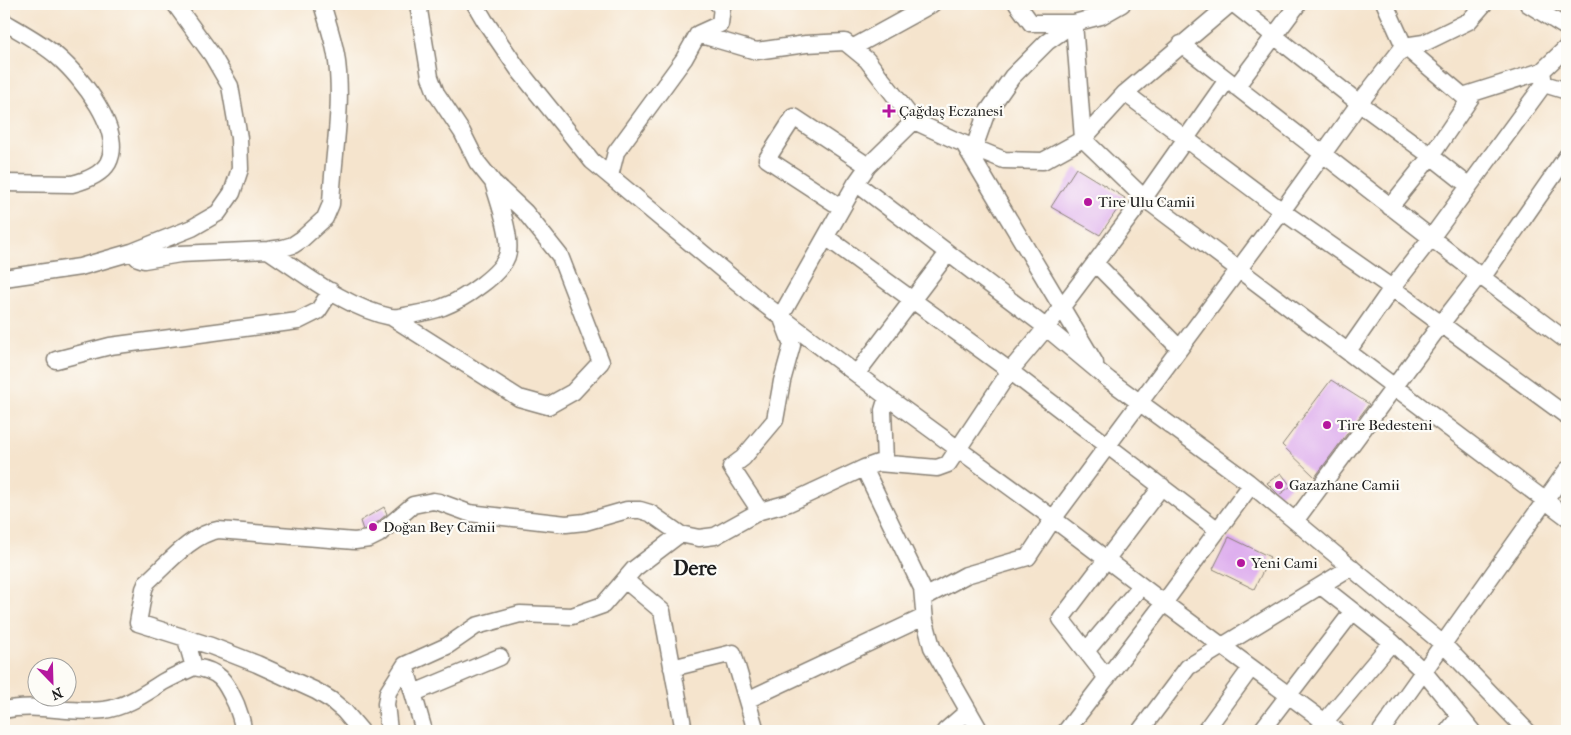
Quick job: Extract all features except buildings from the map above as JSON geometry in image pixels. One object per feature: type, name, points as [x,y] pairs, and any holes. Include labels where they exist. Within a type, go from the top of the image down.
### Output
[{"type":"street","points":[[4,278],[80,267],[132,252],[192,228],[218,213],[232,194],[240,169],[239,138],[230,86],[212,55],[174,4]]},
{"type":"street","points":[[132,252],[138,258],[144,260],[180,254],[283,248],[302,240],[325,218],[331,204],[338,80],[332,35],[322,4]]},
{"type":"street","points":[[268,250],[353,304],[393,318],[519,398],[548,406],[573,392],[601,362],[560,256],[525,212],[493,182],[477,162],[462,132],[436,93],[430,78],[418,4]]},
{"type":"street","points":[[475,4],[518,69],[592,161],[781,316],[1288,695],[1326,728],[1392,642]]},
{"type":"street","points":[[610,176],[616,152],[684,59],[698,34],[720,24],[722,7],[718,4]]},
{"type":"street","points":[[852,48],[932,4]]},
{"type":"street","points":[[1017,4],[1031,23],[1074,23],[1101,16],[1122,4]]},
{"type":"street","points":[[698,34],[756,51],[806,44],[845,42],[867,60],[914,120],[1004,160],[1043,161],[1083,140],[1125,93],[1230,4]]},
{"type":"street","points":[[1234,4],[1359,104],[1469,186]]},
{"type":"street","points":[[361,731],[344,711],[316,691],[211,646],[138,623],[147,582],[195,539],[218,530],[327,539],[370,539],[384,531],[413,505],[433,501],[469,513],[566,524],[585,522],[627,510],[640,510],[650,513],[680,534],[699,538],[715,536],[760,511],[789,503],[864,468],[885,462],[938,468],[948,464],[1010,371],[1046,328],[1186,139],[1273,37],[1298,4]]},
{"type":"street","points":[[1385,4],[1404,46],[1464,96],[1543,78],[1567,91]]},
{"type":"street","points":[[923,598],[966,575],[1028,557],[1053,518],[1282,211],[1321,154],[1404,46],[1424,43],[1469,21],[1484,4]]},
{"type":"street","points":[[1528,4],[1567,28]]},
{"type":"street","points":[[4,22],[45,46],[79,78],[104,117],[110,131],[111,147],[108,163],[92,176],[79,183],[4,183]]},
{"type":"street","points":[[1074,23],[1083,140],[1144,198],[1567,517]]},
{"type":"street","points":[[969,146],[986,114],[1012,77],[1047,42],[1074,23]]},
{"type":"street","points":[[1181,44],[1480,276],[1565,334]]},
{"type":"street","points":[[1348,351],[1392,288],[1469,186],[1543,78],[1567,47]]},
{"type":"street","points":[[1125,93],[1282,211],[1392,288],[1567,416]]},
{"type":"street","points":[[1390,207],[1431,156],[1474,93]]},
{"type":"street","points":[[842,208],[767,159],[794,117],[868,166]]},
{"type":"street","points":[[781,316],[856,182],[868,166],[914,120]]},
{"type":"street","points":[[969,146],[1101,374]]},
{"type":"street","points":[[1295,521],[1441,324],[1480,276],[1567,156]]},
{"type":"street","points":[[393,318],[428,312],[444,307],[461,298],[495,274],[505,262],[508,252],[508,237],[493,182]]},
{"type":"street","points":[[856,182],[1046,328],[1101,374],[1251,485],[1443,644],[1527,731]]},
{"type":"street","points":[[826,237],[1010,371],[1218,530]]},
{"type":"street","points":[[857,373],[948,253]]},
{"type":"street","points":[[1095,263],[1179,348]]},
{"type":"street","points":[[56,360],[110,346],[298,321],[318,311],[331,291]]},
{"type":"street","points":[[760,511],[731,467],[743,458],[775,420],[782,381],[792,345],[781,316]]},
{"type":"street","points":[[885,462],[883,410],[887,397]]},
{"type":"street","points":[[864,468],[922,588],[924,617],[932,647],[980,731]]},
{"type":"street","points":[[1381,731],[1567,470]]},
{"type":"street","points":[[1066,731],[1251,485]]},
{"type":"street","points":[[1107,678],[1061,619],[1162,486]]},
{"type":"street","points":[[389,731],[386,704],[388,692],[405,664],[447,646],[476,626],[520,614],[572,616],[603,605],[634,569],[680,534]]},
{"type":"street","points":[[1140,731],[1188,667],[1351,567]]},
{"type":"street","points":[[625,580],[662,611],[684,731]]},
{"type":"street","points":[[1086,651],[1142,586]]},
{"type":"street","points":[[1321,586],[1392,642],[1424,672],[1472,731]]},
{"type":"street","points":[[1261,731],[1353,611]]},
{"type":"street","points":[[747,700],[924,617]]},
{"type":"street","points":[[186,639],[194,667]]},
{"type":"street","points":[[672,668],[733,653],[756,731]]},
{"type":"street","points":[[414,693],[500,657]]},
{"type":"street","points":[[405,664],[424,731]]},
{"type":"street","points":[[4,710],[33,707],[89,710],[117,707],[128,703],[165,681],[194,667],[215,673],[226,683],[239,712],[243,731]]},
{"type":"street","points":[[1205,731],[1251,668]]},
{"type":"street","points":[[945,731],[968,711]]},
{"type":"street","points":[[1448,731],[1460,716]]},
{"type":"place","name":"Çağdaş Eczanesi","points":[[889,111]]},
{"type":"place","name":"Tire Ulu Camii","points":[[1088,202]]},
{"type":"place","name":"Tire Bedesteni","points":[[1327,425]]},
{"type":"place","name":"Gazazhane Camii","points":[[1279,485]]},
{"type":"place","name":"Doğan Bey Camii","points":[[373,527]]},
{"type":"place","name":"Yeni Cami","points":[[1241,563]]},
{"type":"district","name":"Dere","points":[[695,568]]}]
